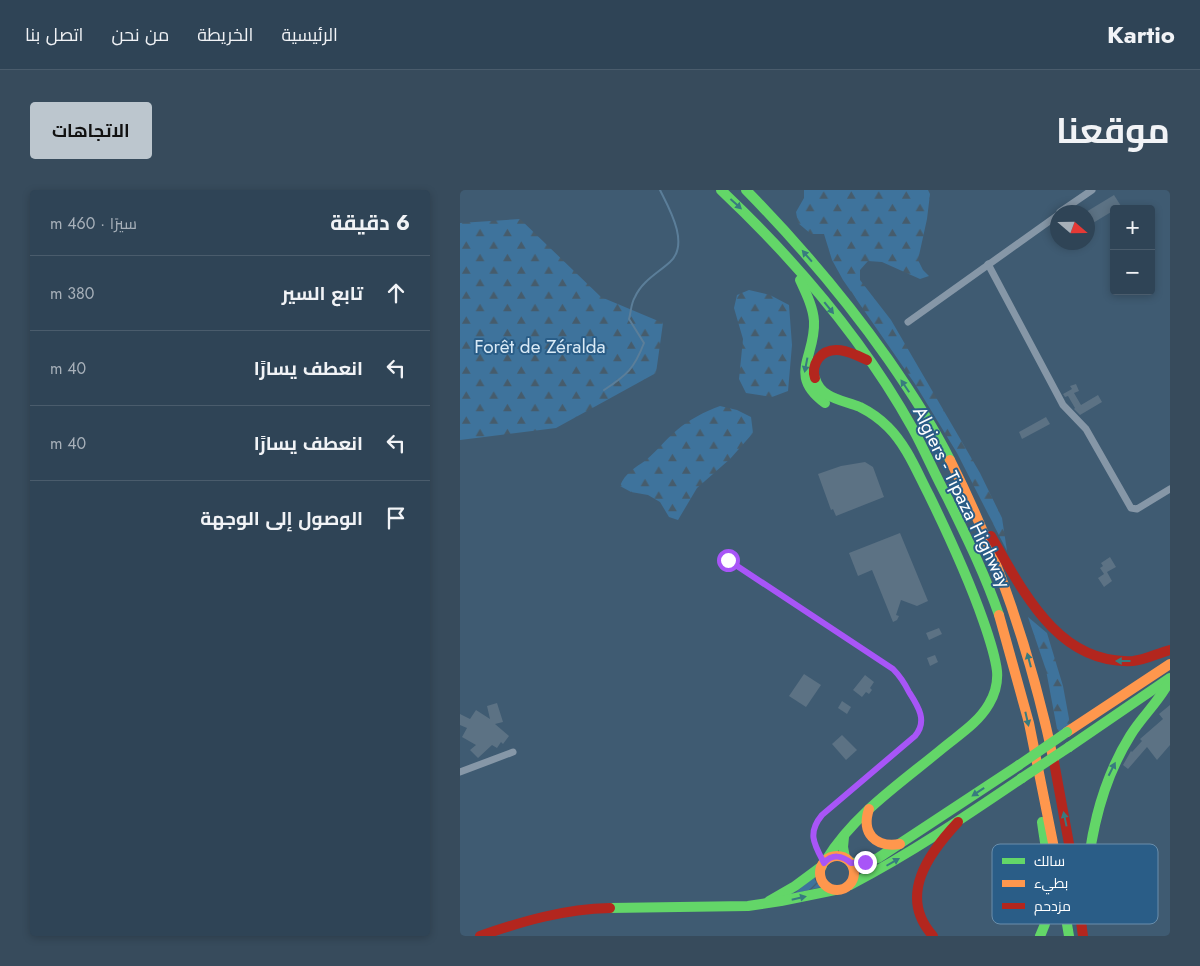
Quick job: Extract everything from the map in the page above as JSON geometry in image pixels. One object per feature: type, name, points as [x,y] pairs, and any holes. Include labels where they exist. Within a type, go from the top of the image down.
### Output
[{"type":"main road","name":"Algiers - Tipaza Highway","points":[[720,190],[752,219],[843,326],[868,360],[912,429],[969,542],[992,596],[1014,664],[1054,844]]},
{"type":"main road","name":"Algiers - Tipaza Highway","points":[[746,190],[813,263],[860,320],[936,434],[966,495],[994,560],[1025,646],[1046,727],[1070,844]]},
{"type":"main road","points":[[795,268],[809,301],[814,323],[804,372],[808,387],[824,403],[850,411],[870,423],[882,433],[899,454],[914,477],[937,524],[984,639],[989,661],[989,692],[984,704],[957,736]]},
{"type":"main road","points":[[835,890],[827,888],[822,882],[820,874],[824,863],[834,847],[869,809],[957,736],[969,729],[990,706],[994,698],[996,684],[993,651],[960,560],[939,514],[902,443],[882,420],[862,408],[826,394],[819,388],[815,380],[816,364],[819,358],[828,351],[839,349],[868,360]]},
{"type":"main road","points":[[966,495],[1041,616],[1064,641],[1097,658],[1115,661],[1138,660],[1170,650]]},
{"type":"main road","points":[[764,904],[785,893],[833,856],[848,861],[872,860],[900,844],[1170,664]]},
{"type":"main road","points":[[1090,844],[1100,799],[1108,777],[1137,726],[1164,691],[1170,679]]},
{"type":"main road","points":[[480,936],[556,914],[577,911],[778,903],[843,889],[894,862],[958,822],[1170,679]]},
{"type":"main road","points":[[1039,772],[1038,791],[1044,844]]},
{"type":"main road","points":[[869,809],[865,821],[867,830],[872,838],[882,845],[900,844]]},
{"type":"main road","points":[[933,936],[923,922],[919,908],[918,884],[930,854],[958,822]]},
{"type":"main road","points":[[844,837],[843,848],[854,876],[850,885]]},
{"type":"main road","points":[[1040,936],[1046,924]]},
{"type":"street","points":[[1071,205],[1092,190]]},
{"type":"street","points":[[908,322],[1050,220]]},
{"type":"street","points":[[988,264],[1064,405],[1086,429],[1131,508],[1137,509],[1170,489]]},
{"type":"street","points":[[460,772],[483,765],[513,752]]},
{"type":"lane","points":[[728,560],[893,669],[899,674],[918,707],[922,719],[919,731],[915,736],[816,822],[813,829],[814,839],[816,848],[824,863]]},
{"type":"green space","points":[[804,190],[928,190],[930,194],[927,219],[918,260],[923,270],[929,276],[920,279],[882,262],[868,261],[860,270],[860,280],[891,320],[980,473],[1002,518],[1007,551],[957,453],[915,384],[843,280],[832,260],[824,234],[811,234],[798,223],[796,212],[804,198]]},
{"type":"green space","name":"Forêt de Zéralda","points":[[520,219],[601,297],[663,323],[656,373],[556,428],[460,440],[460,223]]},
{"type":"green space","points":[[749,290],[770,295],[789,305],[792,345],[788,391],[772,397],[746,393],[739,379],[743,339],[734,308],[737,295]]},
{"type":"green space","points":[[720,406],[737,410],[751,417],[753,433],[730,459],[697,488],[678,520],[669,517],[660,502],[648,495],[631,492],[620,486],[634,468],[646,460],[682,426],[697,416]]},
{"type":"green space","points":[[1028,617],[1047,633],[1063,686],[1070,724],[1058,734],[1046,670]]},
{"type":"green space","points":[[814,875],[815,880],[821,887],[781,897]]},
{"type":"building","points":[[1114,195],[1120,205],[1110,205],[1110,213],[1095,222],[1095,207]]},
{"type":"building","points":[[1076,384],[1079,391],[1074,393],[1081,405],[1098,395],[1102,402],[1080,415],[1074,409],[1068,396],[1065,397],[1063,394],[1072,389],[1070,386]]},
{"type":"building","points":[[1046,417],[1050,424],[1022,439],[1019,432]]},
{"type":"building","points":[[865,462],[873,467],[884,497],[836,516],[833,509],[831,510],[818,474],[841,466]]},
{"type":"building","points":[[900,533],[928,601],[917,606],[901,600],[896,615],[899,616],[893,622],[872,570],[858,576],[849,553]]},
{"type":"building","points":[[1110,557],[1116,567],[1107,572],[1112,581],[1104,587],[1098,578],[1104,574],[1100,568],[1103,566],[1101,563]]},
{"type":"building","points":[[939,628],[942,634],[929,640],[926,633]]},
{"type":"building","points":[[935,655],[938,662],[930,666],[927,658]]},
{"type":"building","points":[[804,674],[821,685],[806,707],[789,696]]},
{"type":"building","points":[[865,675],[874,682],[869,694],[866,692],[862,697],[853,690]]},
{"type":"building","points":[[842,701],[851,707],[847,714],[838,708]]},
{"type":"building","points":[[497,703],[503,722],[495,724],[509,736],[503,744],[501,742],[497,748],[492,745],[478,758],[470,750],[476,745],[462,737],[467,728],[460,725],[460,714],[470,719],[476,710],[490,719],[487,706]]},
{"type":"building","points":[[1170,705],[1170,745],[1157,760],[1147,747],[1128,769],[1123,765],[1131,751],[1142,741],[1140,739],[1163,719],[1159,714]]},
{"type":"building","points":[[842,735],[857,750],[846,760],[832,744]]},
{"type":"waterway","points":[[604,390],[629,371],[644,343],[629,319],[638,291],[670,262],[676,254],[678,246],[676,226],[660,190]]},
{"type":"traffic: fast","points":[[721,190],[775,244],[826,302],[873,364],[894,396],[917,437],[961,526],[999,615]]},
{"type":"traffic: fast","points":[[746,190],[784,230],[872,336],[921,408],[950,460]]},
{"type":"traffic: fast","points":[[800,280],[811,305],[814,321],[805,374],[814,393],[825,403]]},
{"type":"traffic: fast","points":[[815,378],[818,385],[827,395],[860,407],[878,418],[895,434],[906,451],[944,526],[971,588],[992,646],[997,675],[993,696],[980,717],[895,786],[865,813],[837,843],[826,860]]},
{"type":"traffic: fast","points":[[1069,747],[1170,678]]},
{"type":"traffic: fast","points":[[1091,844],[1103,795],[1119,755],[1130,736],[1170,680]]},
{"type":"traffic: fast","points":[[1019,765],[1067,732]]},
{"type":"traffic: fast","points":[[1022,778],[1069,747]]},
{"type":"traffic: fast","points":[[851,863],[865,862],[878,858],[1019,765]]},
{"type":"traffic: fast","points":[[850,885],[916,848],[1022,778]]},
{"type":"traffic: fast","points":[[1042,822],[1045,844]]},
{"type":"traffic: fast","points":[[844,837],[845,858]]},
{"type":"traffic: fast","points":[[769,901],[795,886],[822,866]]},
{"type":"traffic: fast","points":[[610,908],[748,906],[835,890]]},
{"type":"traffic: fast","points":[[1040,936],[1044,924]]},
{"type":"traffic: fast","points":[[1067,924],[1069,936]]},
{"type":"traffic: slow","points":[[950,460],[983,533],[1012,608],[1035,684],[1054,762]]},
{"type":"traffic: slow","points":[[999,615],[1029,723],[1053,844]]},
{"type":"traffic: slow","points":[[1067,732],[1170,664]]},
{"type":"traffic: slow","points":[[869,809],[867,825],[872,837],[883,844],[900,844]]},
{"type":"traffic: slow","points":[[837,856],[844,857],[849,861],[853,866],[854,873],[853,880],[849,885],[844,889],[837,890],[830,889],[825,885],[821,880],[820,873],[821,866],[825,861],[830,857],[837,856]]},
{"type":"traffic: jam","points":[[815,378],[814,368],[818,359],[829,351],[842,350],[867,360]]},
{"type":"traffic: jam","points":[[991,536],[1030,601],[1046,621],[1064,638],[1084,651],[1107,659],[1133,661],[1170,650]]},
{"type":"traffic: jam","points":[[1054,762],[1069,844]]},
{"type":"traffic: jam","points":[[933,936],[923,921],[918,906],[917,891],[928,861],[958,822]]},
{"type":"traffic: jam","points":[[480,936],[512,925],[560,913],[610,908]]},
{"type":"traffic: jam","points":[[1081,924],[1083,936]]},
{"type":"route","points":[[728,560],[893,669],[899,674],[918,707],[922,719],[919,731],[915,736],[822,815],[814,826],[813,835],[816,848],[824,863],[833,856],[845,858],[851,863],[865,862]]}]
